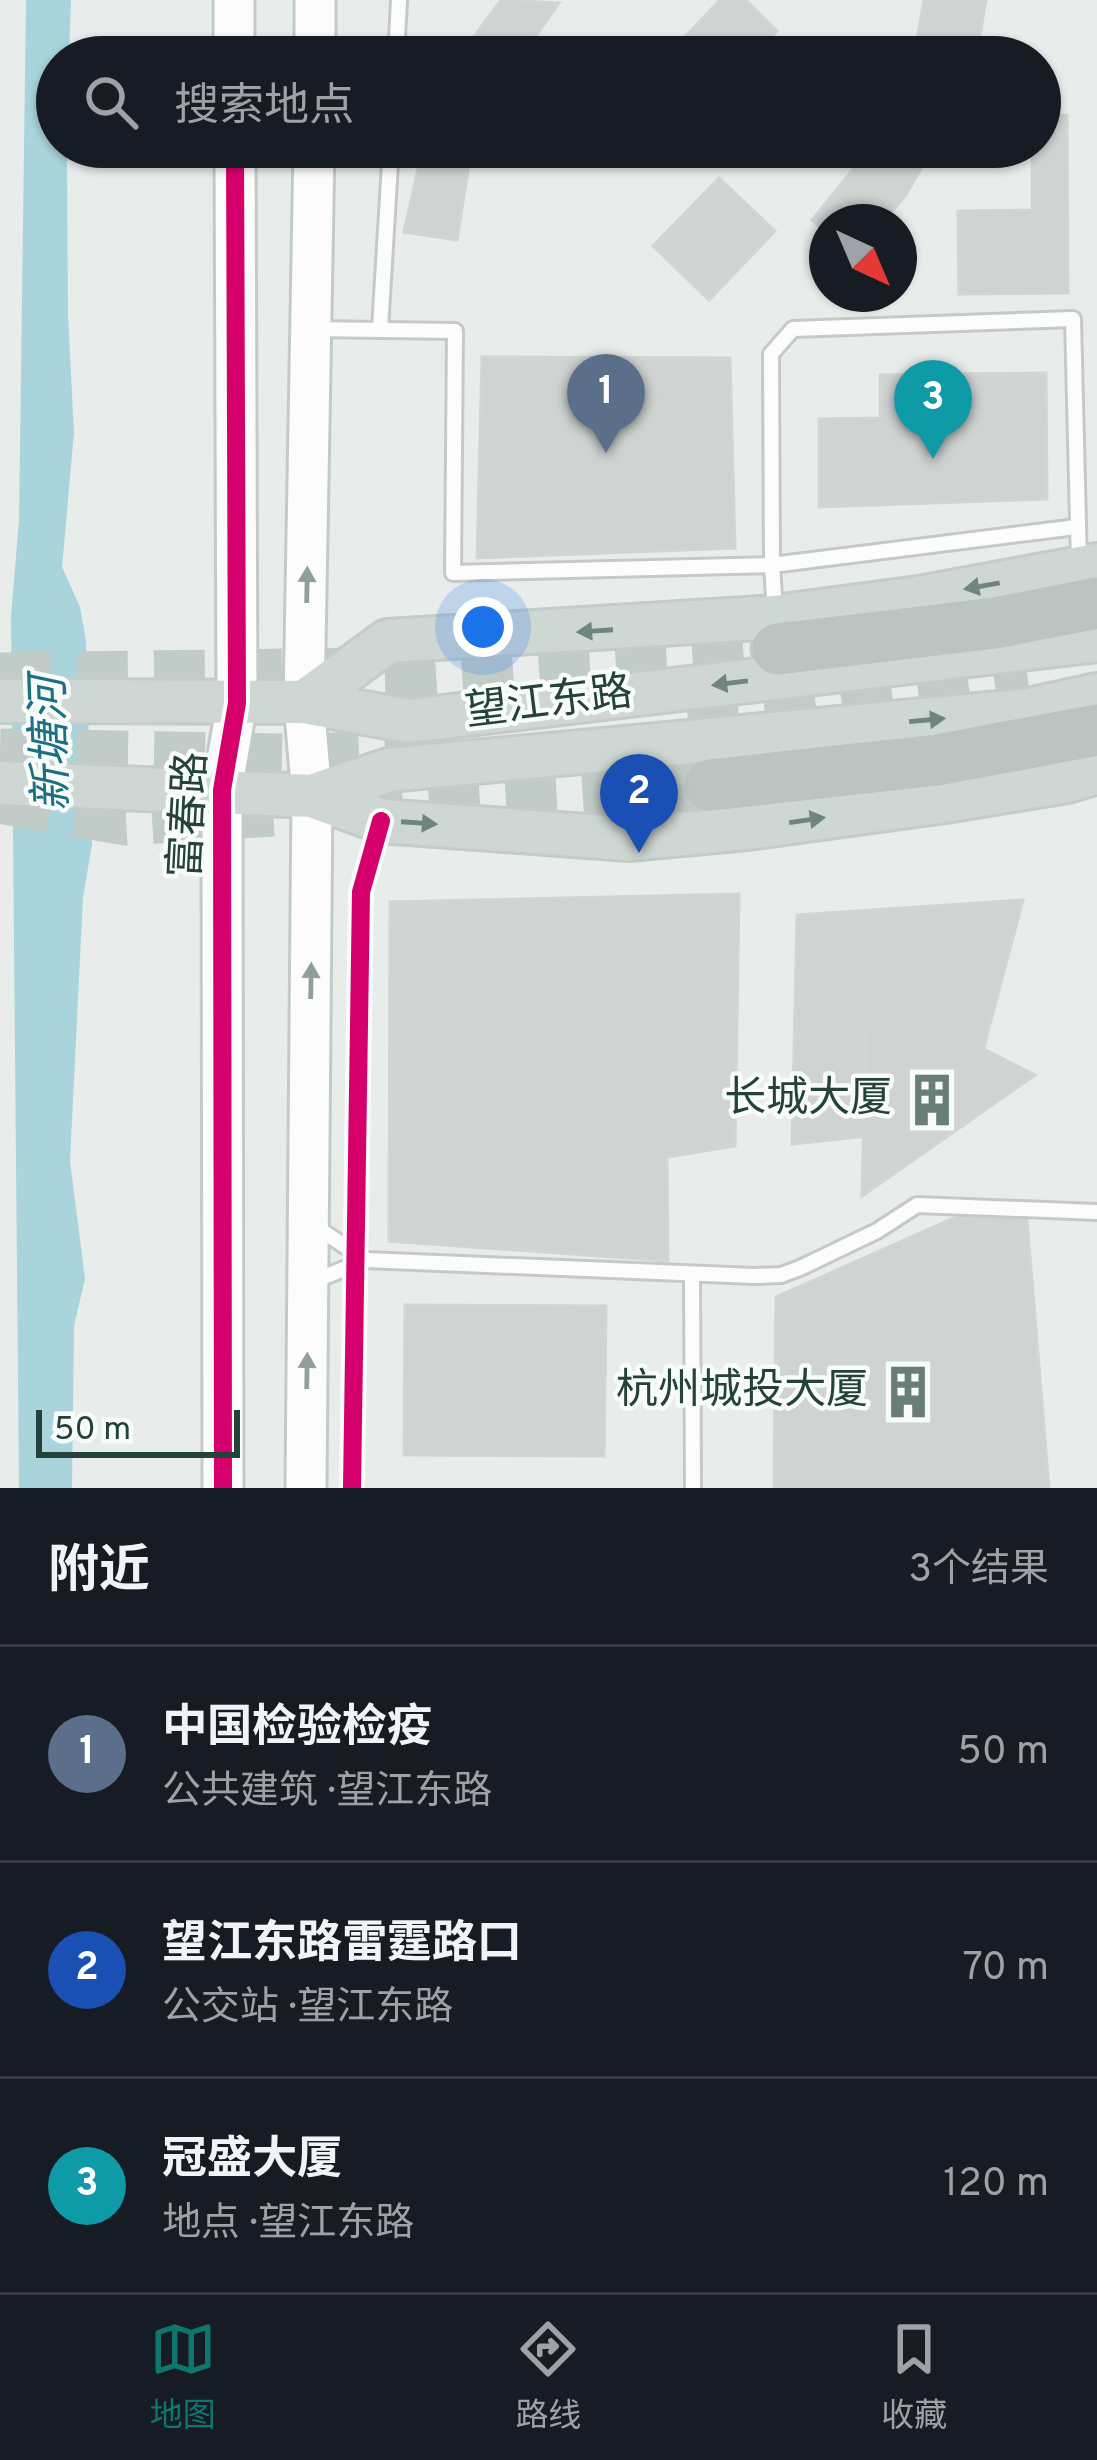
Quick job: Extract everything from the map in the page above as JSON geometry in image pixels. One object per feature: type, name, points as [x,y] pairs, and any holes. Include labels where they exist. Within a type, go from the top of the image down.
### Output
[{"type":"highway","points":[[777,633],[995,622],[1088,566]]},
{"type":"highway","points":[[710,785],[937,760],[1097,730]]},
{"type":"main road","points":[[304,702],[388,641],[777,633]]},
{"type":"main road","name":"望江东路","points":[[0,701],[304,702],[409,721],[1097,640]]},
{"type":"main road","name":"望江东路","points":[[313,796],[389,770],[1029,710],[1097,694]]},
{"type":"main road","points":[[0,783],[313,796],[381,820],[628,839],[1087,783]]},
{"type":"street","points":[[234,0],[234,36]]},
{"type":"street","points":[[315,36],[316,0]]},
{"type":"street","name":"富春路","points":[[223,1488],[222,790],[237,703],[235,168]]},
{"type":"street","points":[[306,1488],[313,796],[304,702],[314,168]]},
{"type":"lane","points":[[397,36],[399,0]]},
{"type":"lane","points":[[380,329],[390,168]]},
{"type":"lane","points":[[311,329],[455,331],[453,573],[772,565],[1088,566],[1073,319],[793,329],[771,354],[772,565],[777,633]]},
{"type":"lane","points":[[308,1284],[367,1261],[781,1275],[877,1231],[916,1205],[1097,1212]]},
{"type":"lane","points":[[308,1222],[367,1261]]},
{"type":"lane","points":[[692,1274],[693,1488]]},
{"type":"water","name":"新塘河","points":[[26,0],[71,0],[70,36],[36,36],[36,168],[67,168],[74,433],[62,567],[80,607],[86,641],[92,844],[83,898],[70,1161],[85,1279],[74,1326],[72,1488],[19,1488],[11,615],[19,521]]},
{"type":"building","points":[[501,0],[559,3],[536,36],[474,36]]},
{"type":"building","points":[[720,0],[746,0],[777,31],[772,36],[686,36]]},
{"type":"building","points":[[924,0],[986,0],[980,36],[918,36]]},
{"type":"building","points":[[1061,115],[1067,115],[1068,293],[959,294],[958,211],[1032,210],[1032,168],[1061,168]]},
{"type":"building","points":[[418,168],[468,168],[457,240],[404,232]]},
{"type":"building","points":[[854,168],[921,168],[898,204],[825,204]]},
{"type":"building","points":[[719,178],[775,231],[709,300],[653,246]]},
{"type":"building","points":[[482,357],[730,358],[735,548],[477,558]]},
{"type":"building","points":[[1046,373],[1047,499],[819,507],[819,419],[880,418],[880,375]]},
{"type":"building","points":[[739,894],[735,1146],[667,1157],[668,1261],[389,1241],[390,902]]},
{"type":"building","points":[[1023,900],[963,1126],[792,1144],[797,915]]},
{"type":"building","name":"长城大厦","points":[[867,990],[1035,1075],[862,1196]]},
{"type":"building","name":"杭州城投大厦","points":[[1026,1208],[1049,1488],[774,1488],[776,1297],[965,1213]]},
{"type":"building","points":[[405,1305],[606,1306],[604,1456],[404,1455]]},
{"type":"tunnel","points":[[0,678],[430,672],[778,649]]},
{"type":"tunnel","points":[[687,705],[802,699],[1026,666]]},
{"type":"tunnel","points":[[0,754],[285,759],[425,756]]},
{"type":"tunnel","points":[[352,807],[710,785]]},
{"type":"tunnel","points":[[0,798],[125,820],[273,811]]},
{"type":"cycle path","points":[[223,1488],[222,790],[237,703],[235,168]]},
{"type":"cycle path","points":[[352,1488],[361,892],[381,821]]},
{"type":"place","name":"中国检验检疫","points":[[606,453]]},
{"type":"place","name":"冠盛大厦","points":[[933,459]]},
{"type":"place","name":"望江东路雷霆路口","points":[[639,853]]},
{"type":"place","name":"长城大厦","points":[[932,1100]]},
{"type":"place","name":"杭州城投大厦","points":[[908,1392]]}]
